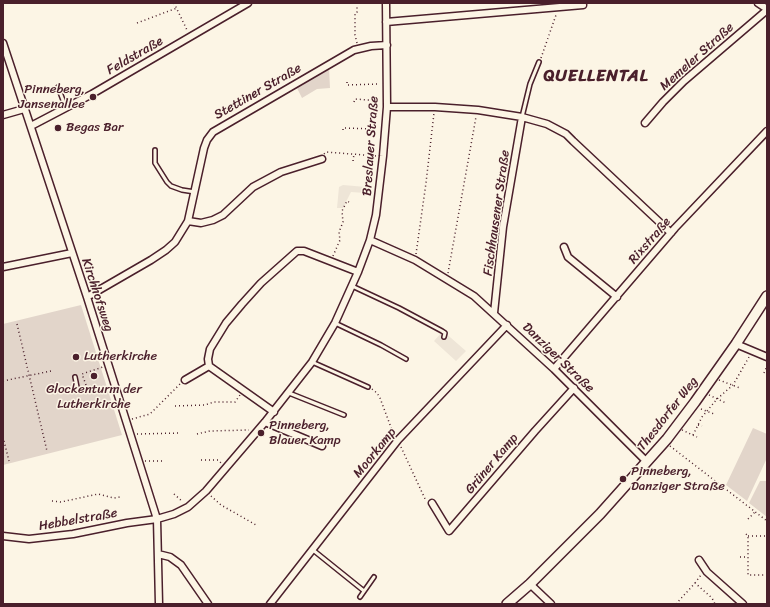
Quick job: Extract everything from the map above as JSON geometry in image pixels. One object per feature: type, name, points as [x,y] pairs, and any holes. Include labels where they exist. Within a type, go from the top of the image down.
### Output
[{"type":"street","name":"Feldstraße","points":[[31,126],[66,108],[248,3]]},
{"type":"street","name":"Breslauer Straße","points":[[157,519],[174,514],[188,507],[206,492],[274,412],[312,362],[335,323],[352,286],[370,240],[379,194],[387,107],[386,3]]},
{"type":"street","points":[[758,3],[767,10]]},
{"type":"street","points":[[386,22],[583,5]]},
{"type":"street","name":"Memeler Straße","points":[[645,123],[684,81],[767,10]]},
{"type":"street","name":"Kirchhofsweg","points":[[3,43],[127,421],[157,519],[159,604]]},
{"type":"street","name":"Stettiner Straße","points":[[86,297],[126,275],[166,250],[175,242],[188,221],[204,148],[207,140],[213,132],[354,50],[371,46],[387,45]]},
{"type":"street","points":[[387,107],[435,107],[478,110],[522,117],[547,124],[566,134],[671,233]]},
{"type":"street","points":[[3,115],[24,109]]},
{"type":"street","name":"Fischhausener Straße","points":[[494,313],[504,227],[522,117]]},
{"type":"street","name":"Rixstraße","points":[[554,369],[671,233],[767,131]]},
{"type":"street","points":[[188,221],[201,223],[213,220],[223,215],[244,194],[281,172],[322,158]]},
{"type":"street","name":"Danziger Straße","points":[[370,240],[415,260],[447,278],[474,296],[574,388],[647,462]]},
{"type":"street","points":[[564,247],[568,256],[616,297]]},
{"type":"street","points":[[274,412],[209,366],[208,359],[210,349],[226,323],[252,294],[294,253],[304,250],[358,272]]},
{"type":"street","points":[[3,267],[72,253]]},
{"type":"street","name":"Thesdorfer Weg","points":[[507,604],[530,584],[600,514],[667,439],[736,344],[767,296]]},
{"type":"street","name":"Moorkamp","points":[[270,604],[399,438],[507,325]]},
{"type":"street","points":[[736,344],[767,357]]},
{"type":"street","points":[[185,380],[209,366]]},
{"type":"street","name":"Grüner Kamp","points":[[432,503],[449,531],[530,436],[574,388]]},
{"type":"street","points":[[265,422],[322,446]]},
{"type":"street","name":"Hebbelstraße","points":[[3,536],[29,539],[51,538],[127,523],[157,519]]},
{"type":"street","points":[[158,554],[170,557],[181,565],[208,604]]},
{"type":"street","points":[[699,560],[706,570],[743,604]]},
{"type":"street","points":[[530,584],[551,604]]},
{"type":"lane","points":[[522,117],[530,84],[539,62]]},
{"type":"lane","points":[[58,87],[66,108]]},
{"type":"lane","points":[[155,150],[155,163],[167,182],[171,186],[182,190],[195,192]]},
{"type":"lane","points":[[352,286],[399,308],[442,331],[445,333],[444,337]]},
{"type":"lane","points":[[335,323],[406,359]]},
{"type":"lane","points":[[312,362],[368,387]]},
{"type":"lane","points":[[75,377],[77,386]]},
{"type":"lane","points":[[289,393],[344,415]]},
{"type":"lane","points":[[313,550],[364,591]]},
{"type":"lane","points":[[360,597],[374,578]]},
{"type":"path","points":[[174,3],[190,37]]},
{"type":"path","points":[[358,7],[355,13],[355,35],[358,49]]},
{"type":"path","points":[[539,62],[550,35],[558,7]]},
{"type":"path","points":[[137,23],[177,8]]},
{"type":"path","points":[[347,82],[348,85],[378,84]]},
{"type":"path","points":[[354,102],[355,99],[368,100],[378,96]]},
{"type":"path","points":[[415,260],[435,107]]},
{"type":"path","points":[[447,278],[478,110]]},
{"type":"path","points":[[343,130],[343,128],[359,130],[377,129]]},
{"type":"path","points":[[322,158],[326,152],[383,156]]},
{"type":"path","points":[[353,161],[354,154]]},
{"type":"path","points":[[331,261],[340,244],[340,229],[343,222],[342,211],[347,201],[349,202]]},
{"type":"path","points":[[17,324],[47,451]]},
{"type":"path","points":[[693,435],[706,411],[733,385],[749,357]]},
{"type":"path","points":[[86,384],[82,374],[109,366]]},
{"type":"path","points":[[764,373],[767,366]]},
{"type":"path","points":[[3,381],[51,371]]},
{"type":"path","points":[[127,421],[150,414],[185,380]]},
{"type":"path","points":[[717,380],[740,388]]},
{"type":"path","points":[[368,387],[377,393],[392,430],[399,438],[423,494]]},
{"type":"path","points":[[174,406],[205,405],[214,402],[235,402],[243,390]]},
{"type":"path","points":[[707,394],[726,403]]},
{"type":"path","points":[[698,407],[714,414]]},
{"type":"path","points":[[698,425],[702,426]]},
{"type":"path","points":[[197,434],[210,431],[248,430],[254,435]]},
{"type":"path","points":[[680,430],[697,437]]},
{"type":"path","points":[[131,434],[180,433]]},
{"type":"path","points":[[3,437],[9,461]]},
{"type":"path","points":[[668,445],[741,498],[755,512],[767,521]]},
{"type":"path","points":[[139,460],[165,461]]},
{"type":"path","points":[[201,460],[218,460],[226,468]]},
{"type":"path","points":[[206,492],[221,505],[256,525]]},
{"type":"path","points":[[52,501],[61,502],[98,494],[114,498],[120,497]]},
{"type":"path","points":[[174,494],[188,507]]},
{"type":"path","points":[[748,519],[755,512]]},
{"type":"path","points":[[767,536],[747,535],[748,574],[767,575]]},
{"type":"path","points":[[761,536],[761,541]]},
{"type":"path","points":[[740,557],[747,557]]},
{"type":"path","points":[[676,604],[706,570]]},
{"type":"path","points":[[695,583],[712,598],[715,604]]},
{"type":"shaded area","points":[[329,68],[330,88],[317,89],[302,98],[297,88]]},
{"type":"shaded area","points":[[343,185],[366,187],[365,193],[351,192],[343,208],[337,208],[339,187]]},
{"type":"shaded area","points":[[81,305],[122,435],[3,465],[3,324]]},
{"type":"shaded area","points":[[443,331],[466,351],[456,361],[434,341]]},
{"type":"shaded area","points":[[753,428],[767,434],[767,458],[747,501],[726,485]]},
{"type":"shaded area","points":[[760,481],[767,481],[767,517],[749,503]]},
{"type":"place","name":"Pinneberg, Jansenallee","points":[[93,97]]},
{"type":"place","name":"Begas Bar","points":[[58,128]]},
{"type":"place","name":"Lutherkirche","points":[[76,357]]},
{"type":"place","name":"Glockenturm der Lutherkirche","points":[[94,376]]},
{"type":"place","name":"Pinneberg, Blauer Kamp","points":[[261,433]]},
{"type":"place","name":"Pinneberg, Danziger Straße","points":[[623,479]]},
{"type":"district","name":"QUELLENTAL","points":[[596,77]]}]
